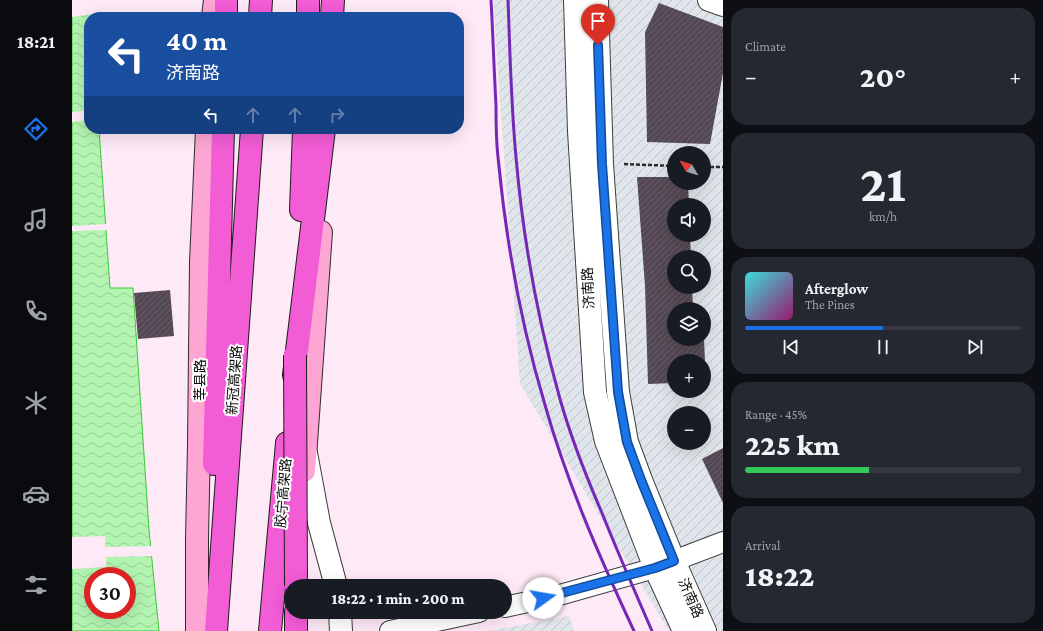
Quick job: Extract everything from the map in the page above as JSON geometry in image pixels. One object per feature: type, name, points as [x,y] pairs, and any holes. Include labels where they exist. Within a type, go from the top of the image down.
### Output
[{"type":"highway","points":[[226,0],[226,12]]},
{"type":"highway","points":[[260,12],[261,0]]},
{"type":"highway","points":[[308,0],[308,12]]},
{"type":"highway","points":[[332,12],[333,0]]},
{"type":"highway","points":[[210,631],[223,134]]},
{"type":"highway","name":"新冠高架路","points":[[216,631],[252,134]]},
{"type":"highway","points":[[295,579],[295,355],[304,134]]},
{"type":"highway","points":[[295,355],[323,134]]},
{"type":"highway","name":"胶宁高架路","points":[[270,631],[295,355]]},
{"type":"highway","points":[[296,619],[296,631]]},
{"type":"main road","points":[[214,12],[215,0]]},
{"type":"main road","points":[[336,12],[337,0]]},
{"type":"main road","name":"莘县路","points":[[197,631],[201,262],[207,134]]},
{"type":"main road","points":[[296,579],[306,453],[328,134]]},
{"type":"main road","points":[[289,631],[290,619]]},
{"type":"street","name":"济南路","points":[[575,0],[579,131],[595,392],[606,441],[664,565],[706,631]]},
{"type":"street","name":"济南路","points":[[597,0],[602,164],[618,392],[627,442],[641,480],[684,631]]},
{"type":"street","points":[[709,0],[723,6]]},
{"type":"street","points":[[306,453],[319,523],[334,579]]},
{"type":"street","points":[[512,605],[556,596],[664,565],[723,542]]},
{"type":"street","points":[[340,619],[341,631]]},
{"type":"street","points":[[390,631],[446,619]]},
{"type":"path","points":[[602,164],[667,166]]},
{"type":"path","points":[[711,167],[723,167]]},
{"type":"shaded area","points":[[493,0],[723,0],[723,631],[669,631],[520,384]]},
{"type":"shaded area","points":[[569,616],[574,631],[488,631]]},
{"type":"water","points":[[72,0],[90,0],[91,12],[84,12],[84,134],[99,134],[110,288],[133,288],[149,530],[159,631],[72,631]]},
{"type":"pier","points":[[72,0],[92,0],[93,12],[84,12],[84,15],[72,17]]},
{"type":"pier","points":[[84,111],[84,121],[72,122],[72,112]]},
{"type":"pier","points":[[107,224],[108,230],[72,231],[72,226]]},
{"type":"pier","points":[[105,536],[105,547],[153,546],[154,556],[106,557],[106,567],[84,567],[84,568],[72,569],[72,537]]},
{"type":"building","points":[[659,3],[723,27],[723,73],[710,144],[647,142],[645,32]]},
{"type":"building","points":[[637,177],[667,177],[667,190],[688,190],[689,198],[667,198],[667,242],[690,242],[691,250],[667,250],[667,294],[692,294],[693,302],[667,302],[667,346],[704,346],[705,354],[667,354],[667,383],[648,384],[645,286]]},
{"type":"building","points":[[170,290],[174,336],[138,339],[134,293]]},
{"type":"building","points":[[723,448],[723,503],[702,459]]},
{"type":"railway","points":[[491,0],[497,144],[501,188],[510,251],[522,314],[536,375],[563,463],[585,520],[634,631]]},
{"type":"railway","points":[[508,0],[516,157],[527,249],[538,310],[560,399],[579,457],[652,631]]},
{"type":"route","points":[[543,598],[556,596],[655,568],[674,561],[627,442],[618,392],[602,164],[598,45]]}]
